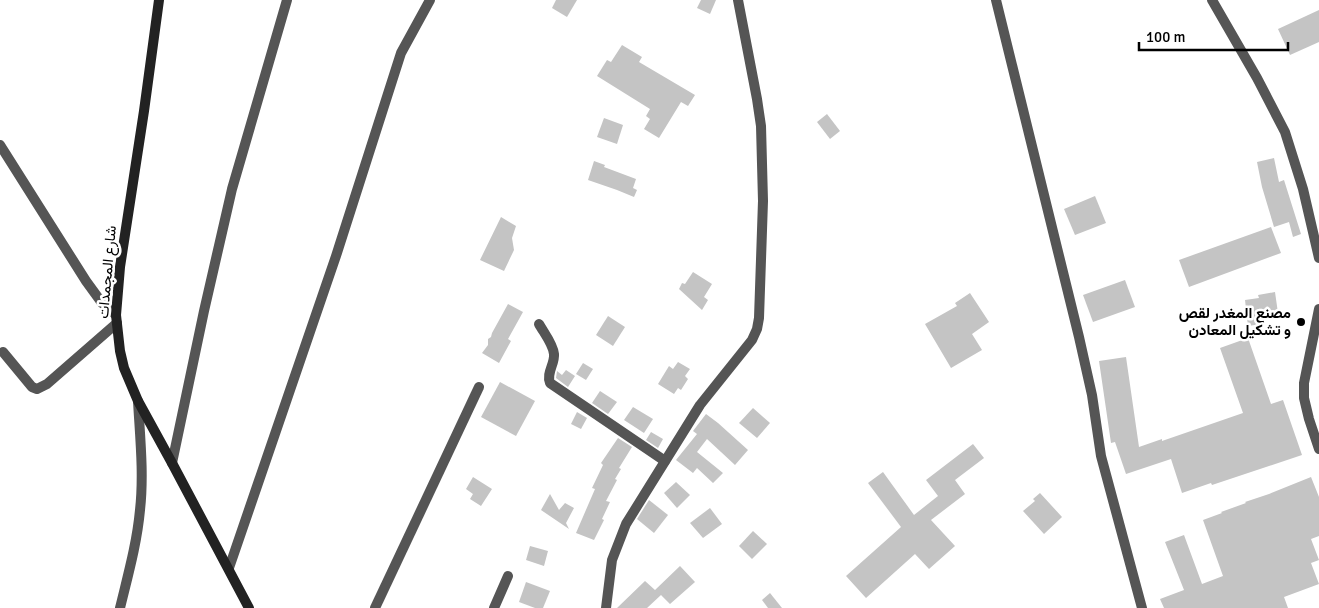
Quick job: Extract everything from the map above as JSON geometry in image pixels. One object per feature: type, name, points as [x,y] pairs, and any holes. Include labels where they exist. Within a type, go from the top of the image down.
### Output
[{"type":"main road","name":"شارع المجمدات","points":[[160,0],[120,267],[116,319],[120,351],[124,368],[138,401],[250,608]]},
{"type":"street","points":[[172,462],[232,189],[287,0]]},
{"type":"street","points":[[228,568],[330,275],[401,53],[430,0]]},
{"type":"street","points":[[606,608],[612,560],[619,540],[631,516],[700,405],[747,348],[757,330],[760,318],[763,201],[761,126],[758,99],[738,0]]},
{"type":"street","points":[[996,0],[1079,337],[1092,395],[1101,456],[1142,608]]},
{"type":"street","points":[[1212,0],[1257,78],[1285,132],[1303,189],[1319,258]]},
{"type":"street","points":[[0,145],[86,282],[116,319],[47,384],[37,389],[32,387],[3,352]]},
{"type":"street","points":[[1319,310],[1304,383],[1304,398],[1319,449]]},
{"type":"street","points":[[539,324],[554,355],[548,376],[550,382],[665,461]]},
{"type":"street","points":[[375,608],[479,387]]},
{"type":"street","points":[[120,608],[133,557],[141,508],[142,462],[138,401]]},
{"type":"street","points":[[494,608],[508,576]]},
{"type":"building","points":[[556,0],[577,0],[567,17],[552,8]]},
{"type":"building","points":[[701,0],[716,0],[710,14],[697,8]]},
{"type":"building","points":[[1319,10],[1319,42],[1290,55],[1278,29]]},
{"type":"building","points":[[622,45],[642,57],[639,62],[695,95],[688,106],[681,102],[659,138],[644,129],[650,119],[646,116],[650,109],[597,76],[607,60],[611,62]]},
{"type":"building","points":[[827,114],[840,131],[830,139],[817,122]]},
{"type":"building","points":[[604,118],[623,125],[617,144],[597,137]]},
{"type":"building","points":[[1274,158],[1279,182],[1284,180],[1301,234],[1293,237],[1289,222],[1274,227],[1262,187],[1257,162]]},
{"type":"building","points":[[594,161],[605,165],[604,167],[636,179],[633,188],[637,190],[634,197],[588,180]]},
{"type":"building","points":[[1095,196],[1106,223],[1075,235],[1064,209]]},
{"type":"building","points":[[501,217],[516,226],[512,238],[514,250],[504,271],[480,260]]},
{"type":"building","points":[[1271,227],[1281,253],[1189,287],[1179,260]]},
{"type":"building","points":[[693,272],[712,284],[704,297],[708,300],[702,310],[679,289]]},
{"type":"building","points":[[1125,280],[1135,307],[1093,322],[1083,295]]},
{"type":"building","points":[[1275,292],[1278,313],[1260,316],[1261,324],[1248,326],[1245,300],[1259,298],[1258,295]]},
{"type":"building","points":[[970,293],[989,322],[972,334],[982,350],[951,368],[925,324],[957,306],[955,303]]},
{"type":"building","points":[[508,304],[523,312],[508,339],[511,341],[499,363],[482,353],[488,345],[488,339],[491,337]]},
{"type":"building","points":[[608,316],[625,327],[613,346],[596,335]]},
{"type":"building","points":[[1248,338],[1271,404],[1283,400],[1302,455],[1182,493],[1171,459],[1126,474],[1115,442],[1111,443],[1099,361],[1126,357],[1139,447],[1243,413],[1220,348]]},
{"type":"building","points":[[678,362],[690,369],[685,376],[688,379],[681,390],[678,388],[674,394],[658,384],[669,366],[673,369]]},
{"type":"building","points":[[583,363],[593,369],[586,380],[576,374]]},
{"type":"building","points":[[566,370],[575,376],[568,387],[556,378],[557,371],[562,375]]},
{"type":"building","points":[[500,382],[535,401],[516,436],[481,417]]},
{"type":"building","points":[[600,391],[617,402],[608,414],[592,403]]},
{"type":"building","points":[[633,407],[653,419],[644,433],[624,420]]},
{"type":"building","points":[[753,408],[770,423],[757,438],[739,423]]},
{"type":"building","points":[[577,412],[587,418],[581,429],[571,424]]},
{"type":"building","points":[[706,414],[748,450],[735,465],[707,439],[697,452],[723,473],[713,483],[697,468],[693,473],[676,460],[697,434],[693,431]]},
{"type":"building","points":[[651,432],[663,439],[658,448],[646,440]]},
{"type":"building","points":[[618,438],[632,447],[619,468],[621,469],[615,479],[617,480],[606,501],[610,502],[602,519],[604,520],[594,540],[576,533],[595,489],[592,488],[603,465],[601,463]]},
{"type":"building","points":[[973,444],[984,458],[955,480],[965,494],[931,520],[955,546],[929,569],[915,554],[866,598],[846,576],[901,527],[868,483],[883,472],[914,515],[938,496],[926,480]]},
{"type":"building","points":[[473,477],[492,489],[481,506],[470,499],[473,494],[466,489]]},
{"type":"building","points":[[1311,477],[1319,497],[1319,536],[1311,539],[1319,560],[1311,563],[1319,584],[1284,597],[1288,608],[1164,608],[1160,599],[1184,590],[1165,542],[1184,535],[1202,584],[1223,576],[1203,520]]},
{"type":"building","points":[[676,482],[690,495],[677,508],[664,493]]},
{"type":"building","points":[[1040,493],[1062,517],[1044,534],[1023,511],[1035,501],[1033,499]]},
{"type":"building","points":[[550,494],[559,510],[565,503],[574,508],[566,523],[569,529],[541,510]]},
{"type":"building","points":[[649,500],[668,515],[654,533],[637,519]]},
{"type":"building","points":[[710,508],[722,524],[703,538],[690,523]]},
{"type":"building","points":[[753,531],[767,544],[752,559],[739,546]]},
{"type":"building","points":[[530,546],[548,551],[544,566],[526,560]]},
{"type":"building","points":[[680,566],[695,582],[670,604],[661,595],[647,608],[617,608],[645,581],[655,590]]},
{"type":"building","points":[[526,582],[550,591],[543,608],[535,608],[519,602]]},
{"type":"building","points":[[770,593],[782,608],[768,608],[762,600]]},
{"type":"place","name":"مصنع المغدر لقص و تشكيل المعادن","points":[[1301,322]]}]
